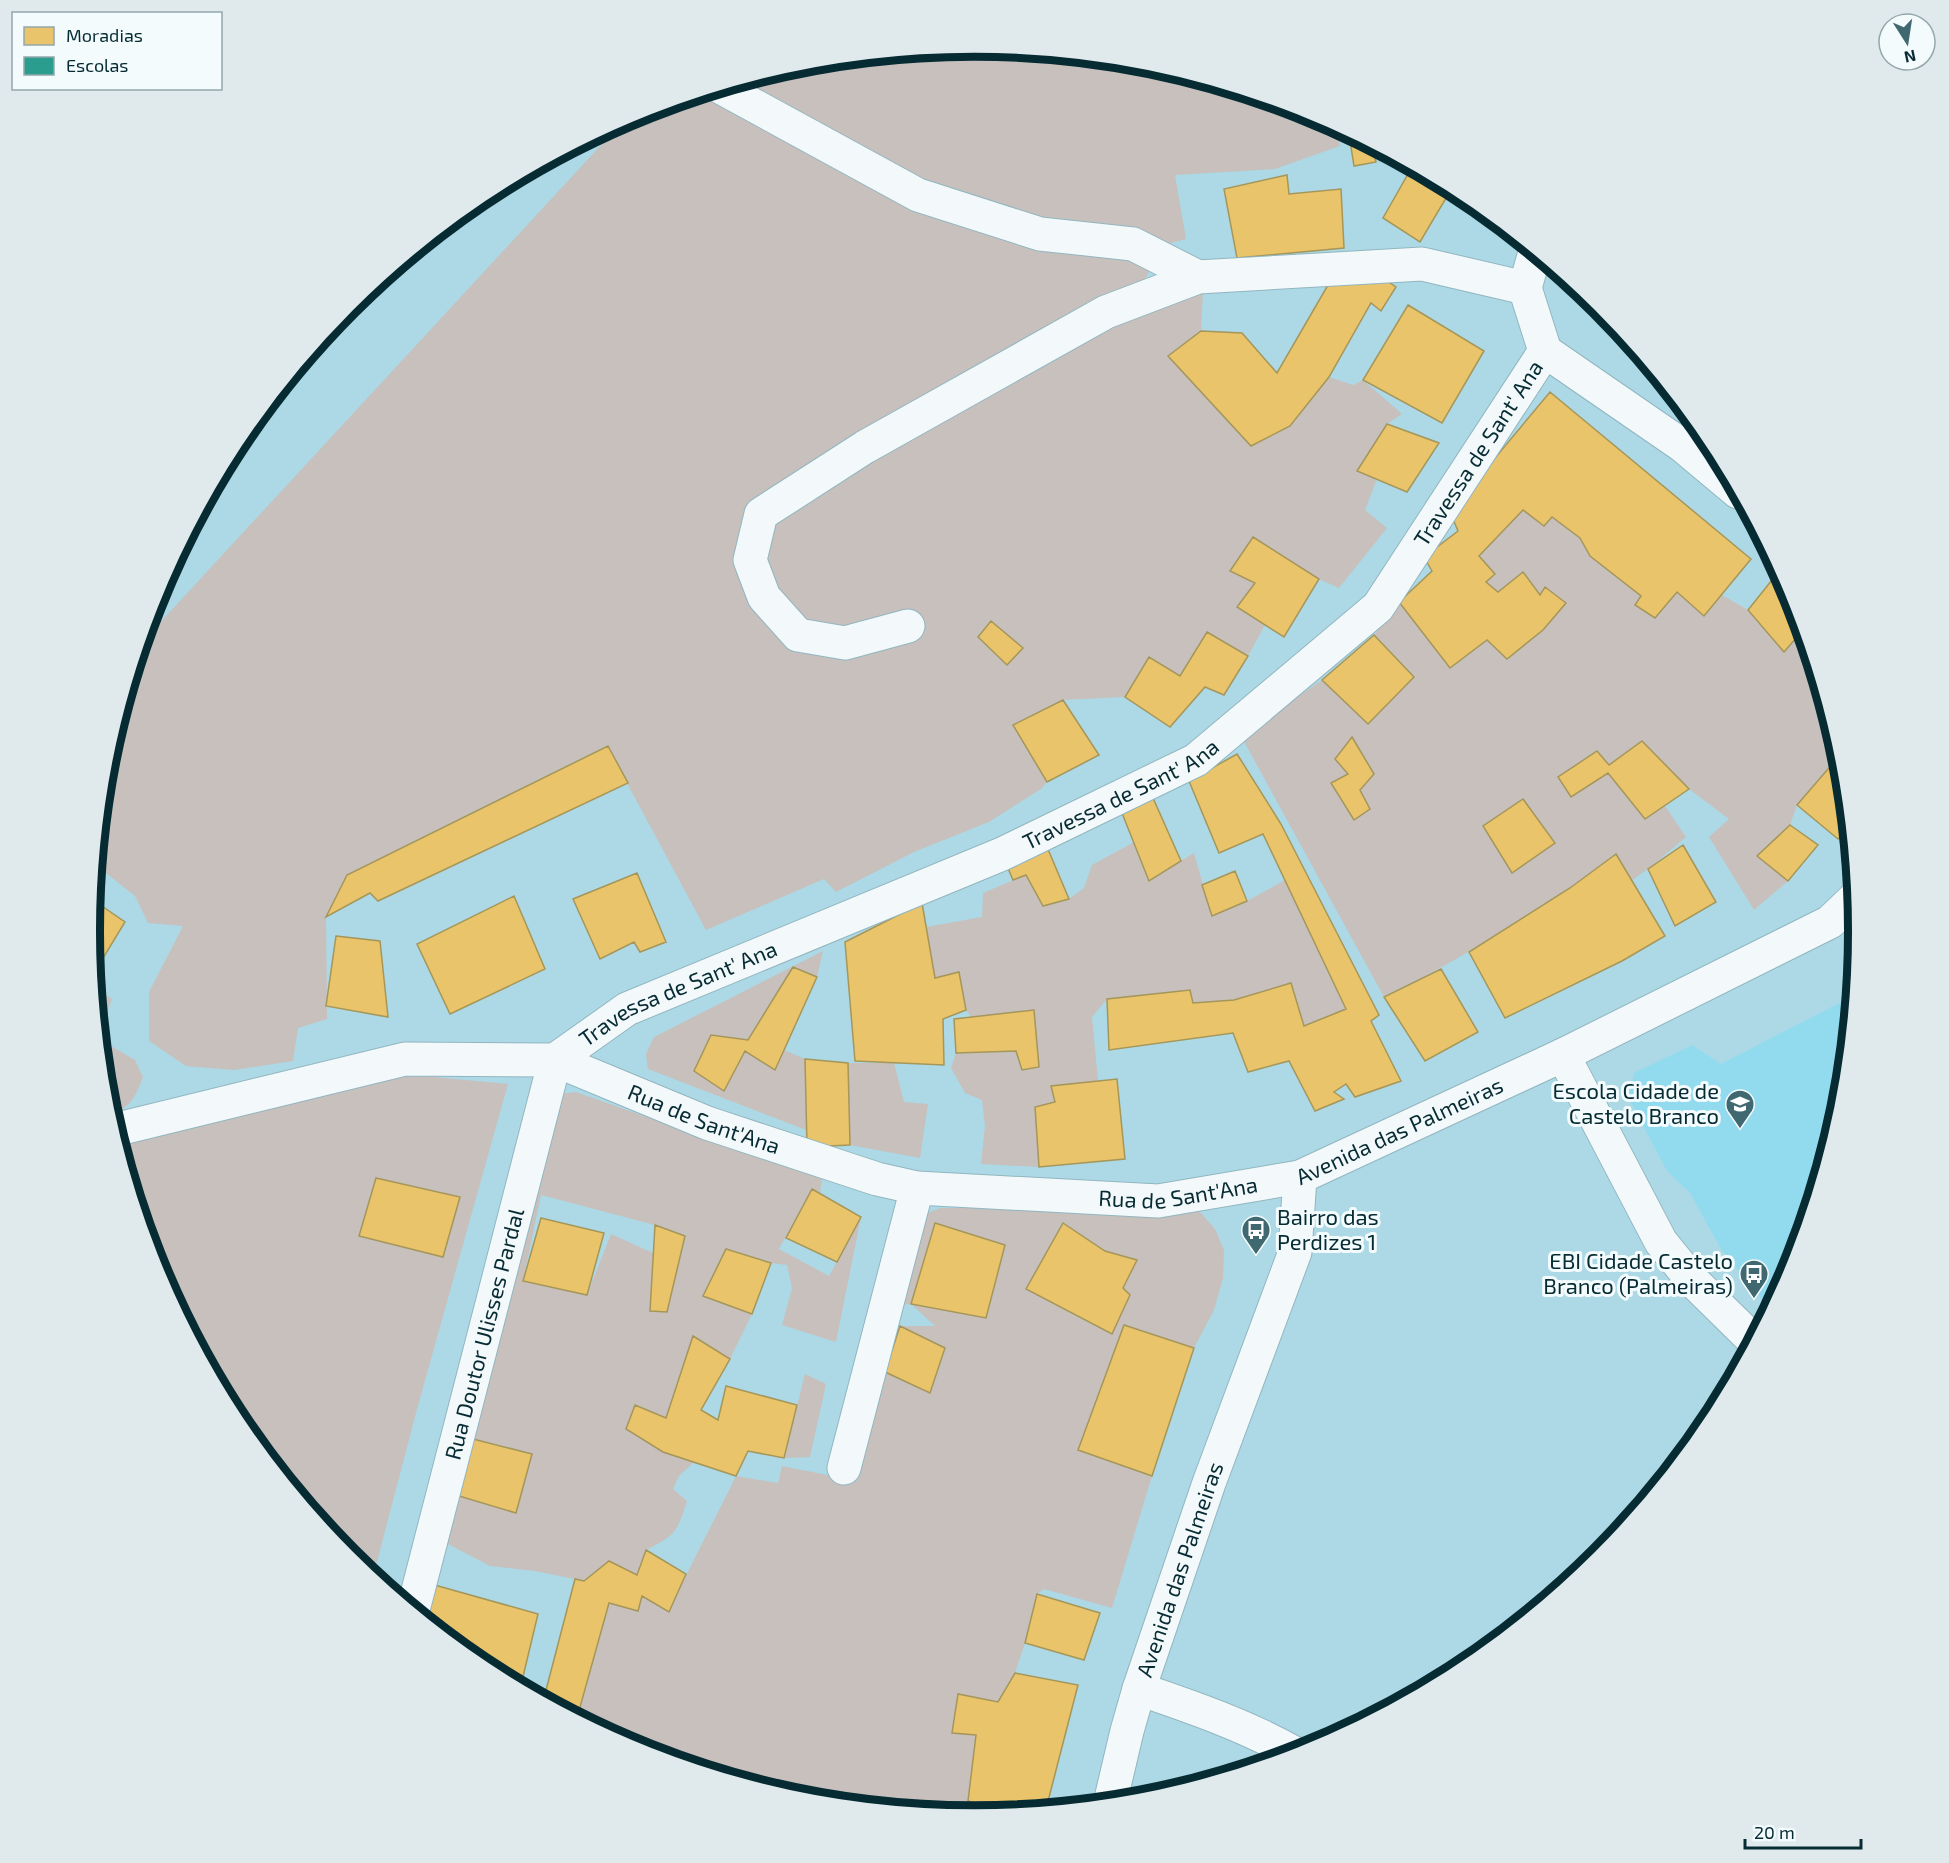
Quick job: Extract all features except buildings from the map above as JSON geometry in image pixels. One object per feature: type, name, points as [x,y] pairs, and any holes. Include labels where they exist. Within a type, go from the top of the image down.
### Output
[{"type":"street","points":[[730,92],[918,195],[1041,234],[1133,244],[1198,277]]},
{"type":"street","points":[[1533,259],[1525,288],[1545,351],[1694,439],[1709,457]]},
{"type":"street","points":[[908,626],[845,643],[798,635],[764,597],[750,560],[761,514],[865,447],[1106,312],[1198,277],[1422,264],[1525,288]]},
{"type":"street","name":"Travessa de Sant' Ana","points":[[555,1060],[627,1008],[1002,854],[1196,760],[1378,607],[1545,351]]},
{"type":"street","name":"Avenida das Palmeiras","points":[[1112,1795],[1139,1689],[1209,1483],[1295,1252],[1300,1177],[1563,1055],[1830,922],[1848,905]]},
{"type":"street","points":[[1563,1055],[1661,1242],[1692,1280],[1749,1336]]},
{"type":"street","name":"Rua de Sant'Ana","points":[[123,1128],[405,1059],[555,1060],[707,1123],[877,1179],[916,1188],[1158,1201],[1300,1177]]},
{"type":"street","name":"Rua Doutor Ulisses Pardal","points":[[415,1603],[555,1060]]},
{"type":"street","points":[[844,1468],[916,1188]]},
{"type":"street","points":[[1139,1689],[1188,1705],[1286,1748]]},
{"type":"shaded area","points":[[974,57],[1089,64],[1201,87],[1256,103],[1338,137],[1340,146],[1275,169],[1175,175],[1186,239],[1148,249],[935,192],[736,90],[804,74],[860,64],[917,59]]},
{"type":"shaded area","points":[[714,97],[912,201],[1153,264],[1134,300],[1203,290],[1201,331],[1168,356],[1251,446],[1290,426],[1329,377],[1353,385],[1363,380],[1402,414],[1387,424],[1357,470],[1377,479],[1365,510],[1387,528],[1339,588],[1319,579],[1253,537],[1230,571],[1255,583],[1237,607],[1265,625],[1248,656],[1207,633],[1180,676],[1149,657],[1125,697],[1063,700],[1013,725],[1047,782],[1041,789],[989,822],[914,852],[836,892],[824,879],[706,930],[607,746],[347,875],[326,917],[327,1019],[298,1028],[293,1061],[234,1070],[186,1066],[149,1041],[149,992],[183,926],[148,923],[135,896],[102,870],[107,817],[117,761],[130,705],[155,628],[607,139],[693,103]]},
{"type":"shaded area","points":[[1523,510],[1544,526],[1552,517],[1580,538],[1590,556],[1641,596],[1635,605],[1655,618],[1677,592],[1704,616],[1722,595],[1748,610],[1784,652],[1798,638],[1819,705],[1833,764],[1797,805],[1790,825],[1757,856],[1788,881],[1754,910],[1709,837],[1729,819],[1689,789],[1665,806],[1686,837],[1632,880],[1616,854],[1503,931],[1444,966],[1384,997],[1241,736],[1322,680],[1368,724],[1413,677],[1374,635],[1399,602],[1487,640],[1507,659],[1543,630],[1566,603],[1546,588],[1540,595],[1498,592],[1486,582],[1479,556]]},
{"type":"shaded area","points":[[1134,842],[1149,880],[1194,853],[1212,916],[1247,901],[1285,880],[1346,1009],[1304,1026],[1291,983],[1234,1000],[1193,1003],[1189,990],[1107,999],[1092,1017],[1098,1081],[1052,1087],[1055,1102],[1035,1107],[1039,1167],[981,1164],[985,1126],[982,1100],[965,1093],[951,1068],[956,1053],[1016,1051],[1022,1070],[1039,1067],[1034,1011],[971,1017],[966,1010],[959,972],[935,978],[926,927],[982,917],[983,893],[1026,875],[1043,906],[1069,899],[1084,888],[1092,865]]},
{"type":"shaded area","points":[[823,951],[817,977],[793,967],[748,1040],[711,1035],[694,1071],[723,1090],[745,1051],[774,1070],[784,1050],[805,1059],[806,1130],[648,1069],[646,1054],[654,1037]]},
{"type":"shaded area","points":[[102,993],[112,999],[105,1018]]},
{"type":"shaded area","name":"Escola Cidade de Castelo Branco","points":[[1846,1000],[1842,1046],[1819,1158],[1803,1213],[1766,1303],[1721,1249],[1690,1193],[1667,1171],[1629,1099],[1634,1073],[1692,1045],[1721,1064]]},
{"type":"shaded area","points":[[107,1044],[135,1060],[143,1077],[135,1095],[119,1111]]},
{"type":"shaded area","points":[[848,1063],[894,1063],[904,1102],[928,1104],[920,1158],[850,1145]]},
{"type":"shaded area","points":[[403,1074],[508,1084],[417,1409],[375,1568],[317,1508],[281,1464],[247,1417],[217,1369],[190,1318],[167,1266],[146,1213],[126,1142]]},
{"type":"shaded area","points":[[576,1092],[822,1179],[820,1194],[812,1190],[779,1249],[829,1276],[861,1217],[836,1342],[782,1325],[792,1288],[787,1265],[771,1263],[726,1249],[703,1296],[752,1314],[730,1359],[693,1336],[666,1418],[694,1462],[679,1476],[673,1489],[687,1501],[681,1520],[670,1536],[646,1550],[637,1575],[609,1561],[584,1581],[535,1571],[490,1566],[446,1543],[459,1496],[516,1513],[532,1454],[473,1439],[561,1094]],"holes":[[[541,1195],[655,1225],[684,1236],[667,1312],[650,1310],[653,1253],[611,1234],[587,1295],[523,1281]]]},
{"type":"shaded area","points":[[940,1208],[1175,1208],[1198,1210],[1215,1229],[1224,1250],[1223,1278],[1214,1310],[1194,1348],[1120,1338],[1079,1450],[1152,1476],[1112,1608],[1044,1589],[1037,1594],[1015,1673],[998,1702],[952,1733],[976,1735],[968,1801],[984,1806],[917,1804],[860,1799],[748,1776],[693,1760],[579,1711],[609,1603],[642,1596],[669,1612],[736,1476],[778,1483],[782,1466],[857,1481],[885,1372],[930,1392],[945,1348],[900,1326],[935,1326],[911,1304],[898,1305],[917,1217]],"holes":[[[935,1223],[1005,1245],[986,1316],[911,1304]]]},
{"type":"shaded area","points":[[805,1374],[826,1384],[810,1457],[784,1458]]},
{"type":"place","name":"Escola Cidade de Castelo Branco","points":[[1740,1130]]},
{"type":"place","name":"Bairro das Perdizes 1","points":[[1256,1256]]},
{"type":"place","name":"EBI Cidade Castelo Branco (Palmeiras)","points":[[1754,1300]]}]
